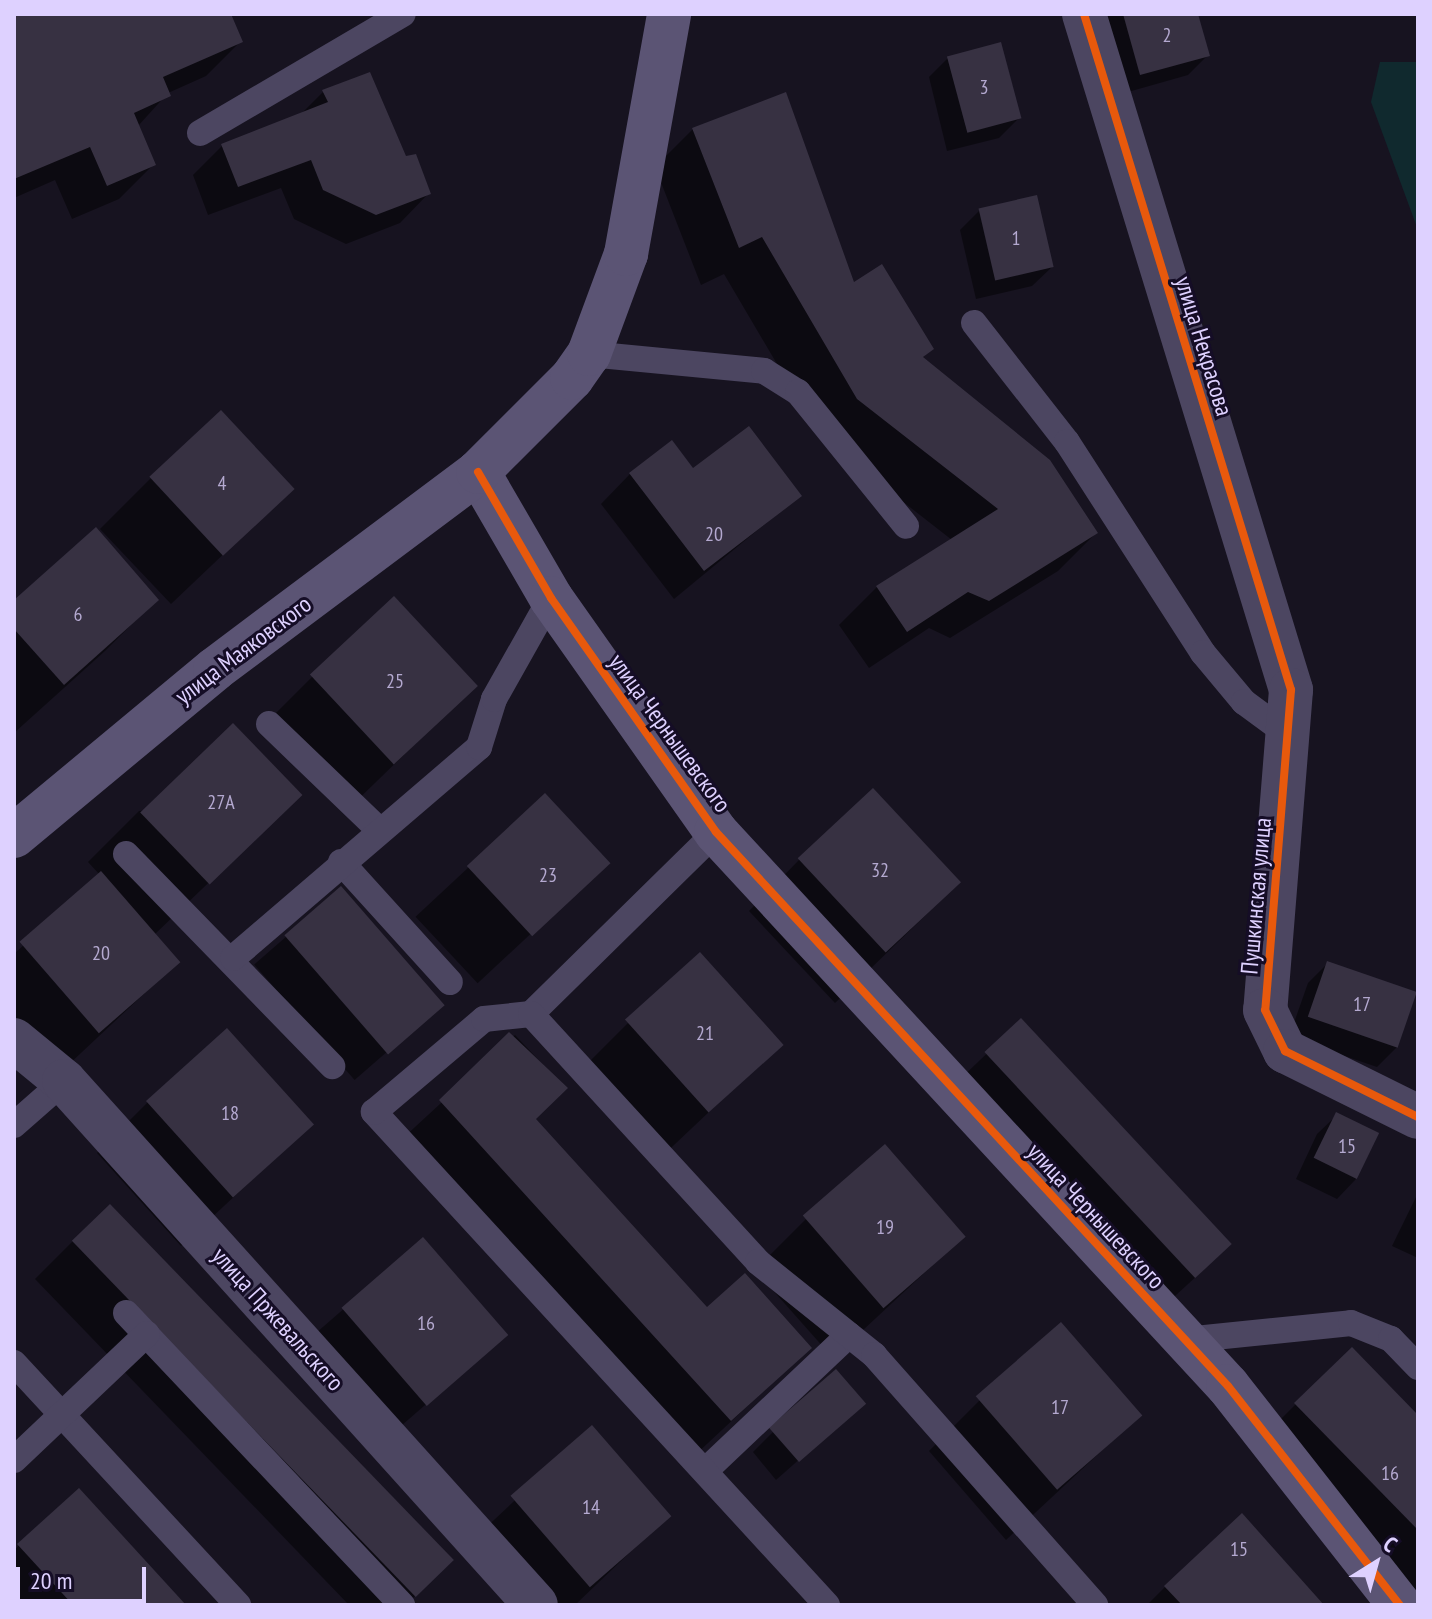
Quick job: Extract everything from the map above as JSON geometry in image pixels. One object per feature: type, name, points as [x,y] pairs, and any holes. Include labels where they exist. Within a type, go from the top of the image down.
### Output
[{"type":"street","name":"улица Маяковского","points":[[14,836],[215,669],[478,472],[531,426],[589,354],[626,254],[669,14]]},
{"type":"street","name":"улица Некрасова","points":[[1084,14],[1291,690],[1289,735]]},
{"type":"street","name":"улица Чернышевского","points":[[478,472],[551,598],[716,832],[1185,1340],[1400,1605]]},
{"type":"street","name":"Пушкинская улица","points":[[1289,735],[1265,1010],[1285,1051],[1418,1117]]},
{"type":"street","name":"улица Пржевальского","points":[[14,1040],[64,1081],[536,1605]]},
{"type":"lane","points":[[200,133],[403,14]]},
{"type":"lane","points":[[974,323],[1067,442],[1203,653],[1244,702],[1289,735]]},
{"type":"lane","points":[[589,354],[764,371],[798,392],[906,526]]},
{"type":"lane","points":[[233,958],[378,829],[479,747],[494,699],[551,598]]},
{"type":"lane","points":[[269,724],[378,829]]},
{"type":"lane","points":[[716,832],[531,1014],[484,1019],[374,1112],[827,1605]]},
{"type":"lane","points":[[126,854],[233,958],[332,1066]]},
{"type":"lane","points":[[341,862],[450,982]]},
{"type":"lane","points":[[531,1014],[758,1262],[849,1335],[1095,1605]]},
{"type":"lane","points":[[14,1125],[64,1081]]},
{"type":"lane","points":[[126,1313],[402,1605]]},
{"type":"lane","points":[[1185,1340],[1351,1323],[1391,1339],[1418,1367]]},
{"type":"lane","points":[[14,1460],[147,1334]]},
{"type":"lane","points":[[705,1471],[849,1335]]},
{"type":"lane","points":[[14,1363],[238,1605]]},
{"type":"green space","points":[[1380,62],[1418,62],[1418,230],[1371,102]]},
{"type":"building","points":[[14,14],[231,14],[243,42],[163,77],[171,96],[134,113],[156,165],[107,186],[90,147],[14,179]]},
{"type":"building","points":[[1123,14],[1198,14],[1210,56],[1140,75]]},
{"type":"building","points":[[1001,42],[1021,118],[967,133],[947,56]]},
{"type":"building","points":[[370,72],[406,156],[416,154],[431,194],[376,215],[323,190],[311,160],[238,187],[221,144],[328,102],[322,90]]},
{"type":"building","points":[[786,92],[854,282],[882,264],[934,349],[923,357],[1050,460],[1098,533],[989,601],[968,592],[907,632],[876,586],[998,509],[857,399],[762,237],[739,248],[692,128]]},
{"type":"building","points":[[1037,195],[1054,267],[995,281],[979,208]]},
{"type":"building","points":[[221,410],[295,489],[223,556],[149,477]]},
{"type":"building","points":[[749,426],[802,496],[704,571],[629,473],[672,440],[693,468]]},
{"type":"building","points":[[96,527],[159,600],[64,685],[14,629],[14,600]]},
{"type":"building","points":[[394,596],[478,686],[394,764],[310,674]]},
{"type":"building","points":[[233,723],[302,795],[210,885],[140,813]]},
{"type":"building","points":[[873,788],[961,882],[886,953],[798,858]]},
{"type":"building","points":[[545,793],[610,863],[532,936],[467,866]]},
{"type":"building","points":[[101,871],[180,962],[99,1033],[19,942]]},
{"type":"building","points":[[341,886],[445,1005],[388,1054],[284,935]]},
{"type":"building","points":[[700,952],[784,1045],[709,1112],[625,1020]]},
{"type":"building","points":[[1327,961],[1417,992],[1398,1048],[1308,1017]]},
{"type":"building","points":[[1021,1018],[1232,1244],[1195,1278],[984,1052]]},
{"type":"building","points":[[227,1028],[314,1125],[233,1198],[146,1101]]},
{"type":"building","points":[[509,1032],[568,1088],[536,1119],[707,1307],[745,1273],[812,1348],[731,1421],[439,1100]]},
{"type":"building","points":[[1336,1112],[1379,1133],[1357,1179],[1314,1158]]},
{"type":"building","points":[[885,1144],[966,1237],[883,1308],[803,1216]]},
{"type":"building","points":[[110,1204],[454,1560],[416,1597],[72,1241]]},
{"type":"building","points":[[423,1237],[508,1335],[427,1406],[341,1308]]},
{"type":"building","points":[[1061,1322],[1142,1416],[1057,1490],[976,1396]]},
{"type":"building","points":[[1352,1347],[1418,1415],[1418,1530],[1294,1403]]},
{"type":"building","points":[[836,1369],[866,1404],[799,1462],[769,1427]]},
{"type":"building","points":[[592,1425],[671,1516],[590,1587],[510,1496]]},
{"type":"building","points":[[79,1488],[186,1605],[73,1605],[17,1544]]},
{"type":"building","points":[[1242,1513],[1324,1605],[1182,1605],[1164,1586]]},
{"type":"cycle path","points":[[1084,14],[1291,690],[1265,1010],[1285,1051],[1418,1117]]},
{"type":"cycle path","points":[[478,472],[551,598],[716,832],[1228,1386],[1400,1605]]}]
